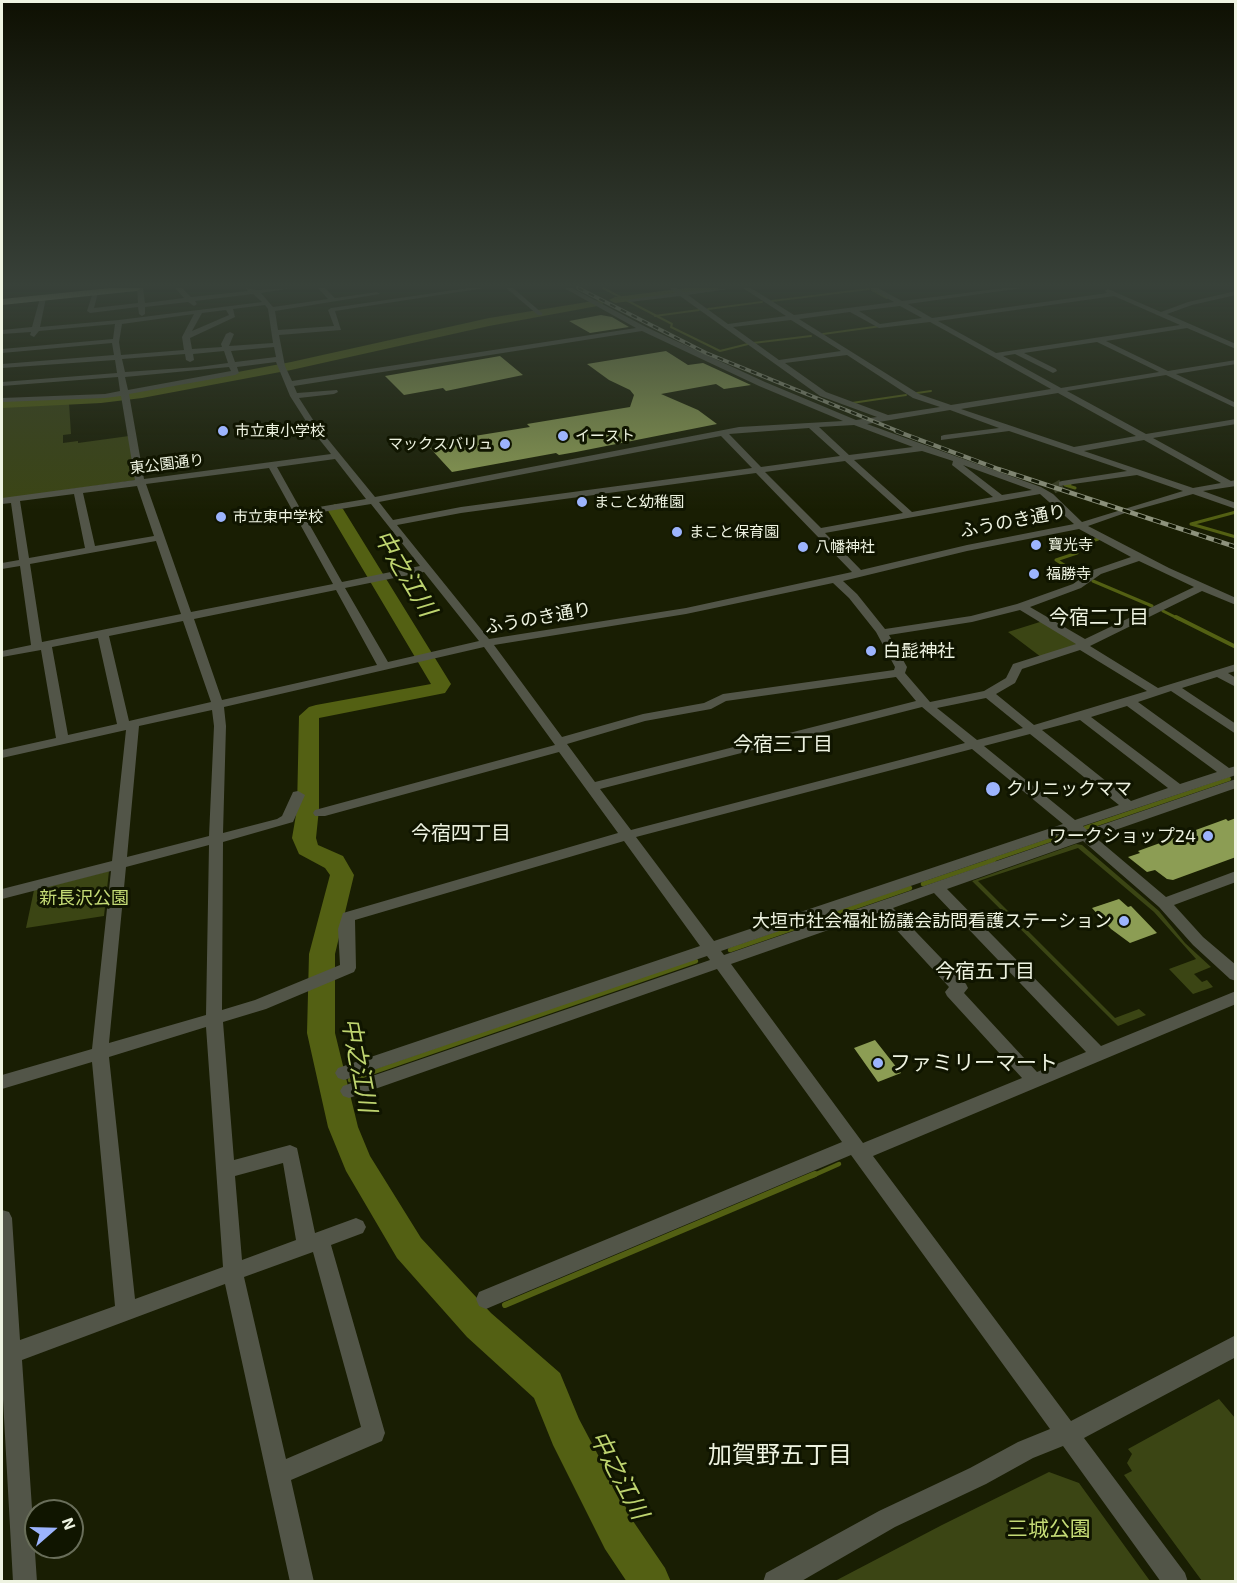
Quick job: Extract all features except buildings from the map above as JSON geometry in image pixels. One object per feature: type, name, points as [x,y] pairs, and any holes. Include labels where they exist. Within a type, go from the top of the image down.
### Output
[{"type":"street","points":[[2,366],[60,362]]},
{"type":"street","points":[[119,362],[140,482],[218,705],[220,726],[214,1018],[233,1273],[302,1581]]},
{"type":"street","points":[[191,362],[195,383]]},
{"type":"street","points":[[2,400],[125,395],[195,383],[235,373],[231,362]]},
{"type":"street","points":[[280,362],[292,390],[337,456],[487,644],[709,949],[1176,1581]]},
{"type":"street","points":[[292,390],[454,362]]},
{"type":"street","points":[[714,362],[854,422],[1047,490],[1081,526],[1140,557],[1236,602]]},
{"type":"street","points":[[778,362],[823,394],[887,418]]},
{"type":"street","points":[[860,362],[910,393],[1236,506]]},
{"type":"street","points":[[1008,362],[1233,484]]},
{"type":"street","points":[[1035,362],[1053,371]]},
{"type":"street","points":[[1144,362],[1236,406]]},
{"type":"street","points":[[298,513],[723,433],[887,418],[1236,362]]},
{"type":"street","points":[[23,399],[35,364]]},
{"type":"street","points":[[2,384],[232,366],[281,365]]},
{"type":"street","points":[[292,390],[334,392]]},
{"type":"street","points":[[1071,450],[1236,421]]},
{"type":"street","points":[[811,425],[911,516]]},
{"type":"street","points":[[944,438],[1010,429]]},
{"type":"street","points":[[723,433],[859,574]]},
{"type":"street","points":[[392,523],[434,514],[924,448]]},
{"type":"street","name":"東公園通り","points":[[2,501],[337,456]]},
{"type":"street","points":[[954,459],[954,462],[1002,499]]},
{"type":"street","points":[[271,464],[385,668]]},
{"type":"street","points":[[1062,484],[1137,473]]},
{"type":"street","name":"ふうのき通り","points":[[2,754],[487,644],[686,611],[967,548],[1081,526],[1125,510],[1192,492],[1233,484]]},
{"type":"street","points":[[78,490],[91,550]]},
{"type":"street","points":[[817,532],[1047,490]]},
{"type":"street","points":[[15,499],[24,562],[63,741]]},
{"type":"street","points":[[2,566],[159,538]]},
{"type":"street","points":[[882,633],[972,619],[1021,606],[1077,586],[1097,572],[1140,557]]},
{"type":"street","points":[[2,654],[427,568]]},
{"type":"street","points":[[835,579],[853,596],[882,633],[901,667],[899,673]]},
{"type":"street","points":[[591,787],[925,704],[988,694],[1011,680],[1017,667],[1083,645],[1202,587]]},
{"type":"street","points":[[1021,606],[1157,692]]},
{"type":"street","points":[[103,633],[128,726],[119,863],[100,1051],[126,1312]]},
{"type":"street","points":[[2,1082],[266,1003],[310,982],[348,968],[346,929],[348,916],[627,835],[1082,716],[1236,667]]},
{"type":"street","points":[[899,673],[925,704],[975,743],[1164,903],[1198,941],[1236,975]]},
{"type":"street","points":[[320,813],[561,744],[643,718],[707,706],[723,698],[899,673]]},
{"type":"street","points":[[1219,673],[1236,684]]},
{"type":"street","points":[[1173,687],[1236,730]]},
{"type":"street","points":[[988,694],[1129,806]]},
{"type":"street","points":[[1129,701],[1233,775]]},
{"type":"street","points":[[1082,716],[1178,789]]},
{"type":"street","points":[[349,1091],[936,887],[1079,830],[1129,806],[1178,789],[1233,775]]},
{"type":"street","points":[[344,1073],[709,949],[1079,830],[1233,775]]},
{"type":"street","points":[[2,894],[288,819],[298,795]]},
{"type":"street","points":[[1164,903],[1236,876]]},
{"type":"street","points":[[936,887],[1099,1054]]},
{"type":"street","points":[[883,906],[960,988],[953,992],[1035,1080]]},
{"type":"street","points":[[486,1299],[1035,1080],[1236,997]]},
{"type":"street","points":[[226,1170],[290,1153],[313,1242],[374,1433],[278,1474]]},
{"type":"street","points":[[2,1218],[6,1356],[25,1581]]},
{"type":"street","points":[[6,1356],[356,1227]]},
{"type":"street","points":[[775,1581],[887,1519],[978,1476],[1026,1449],[1086,1426],[1236,1345]]},
{"type":"green space","points":[[69,403],[71,434],[63,435],[63,443],[129,436],[137,480],[2,499],[2,406]]},
{"type":"green space","points":[[1043,621],[1080,643],[1041,657],[1008,632]]},
{"type":"green space","points":[[1076,844],[1082,845],[1159,911],[1185,943],[1211,967],[1194,974],[1202,982],[1207,980],[1213,987],[1193,994],[1169,969],[1196,959],[1154,912],[1078,848],[978,881],[1115,1018],[1139,1009],[1146,1015],[1118,1026],[972,881]]},
{"type":"green space","name":"新長沢公園","points":[[109,871],[104,916],[26,928],[34,890]]},
{"type":"green space","points":[[1219,1399],[1235,1418],[1235,1581],[1202,1581],[1124,1475],[1132,1471],[1127,1463],[1132,1454],[1128,1449]]},
{"type":"green space","name":"三城公園","points":[[1049,1472],[1079,1483],[1150,1581],[835,1581],[942,1525]]},
{"type":"waterway","points":[[2,404],[101,399],[142,394],[310,362]]},
{"type":"waterway","points":[[917,393],[931,391]]},
{"type":"waterway","points":[[852,403],[906,395]]},
{"type":"waterway","points":[[1070,484],[1065,485],[1075,488]]},
{"type":"waterway","name":"中之江川","points":[[335,509],[441,684],[438,689],[316,711],[309,716],[308,809],[304,838],[307,849],[334,862],[342,875],[322,954],[321,1033],[343,1127],[357,1162],[409,1248],[479,1325],[547,1386],[566,1432],[619,1535],[651,1582]]},
{"type":"waterway","points":[[1236,512],[1191,524],[1236,537]]},
{"type":"waterway","points":[[1084,577],[1056,560],[1077,553],[1070,549],[1098,539]]},
{"type":"waterway","points":[[1093,581],[1152,606]]},
{"type":"waterway","points":[[1163,611],[1179,619]]},
{"type":"waterway","points":[[1176,617],[1236,647]]},
{"type":"waterway","points":[[1085,828],[1229,779]]},
{"type":"waterway","points":[[989,861],[1068,834]]},
{"type":"waterway","points":[[923,884],[994,860]]},
{"type":"waterway","points":[[730,950],[910,888]]},
{"type":"waterway","points":[[350,1080],[696,961]]},
{"type":"waterway","points":[[812,1176],[839,1164]]},
{"type":"waterway","points":[[505,1305],[815,1174]]},
{"type":"waterway","name":"中之江川","points":[[473,1319],[477,1317]]},
{"type":"tunnel","points":[[1053,489],[1062,484]]},
{"type":"railway","points":[[728,362],[900,432]]},
{"type":"railway","points":[[896,431],[998,469],[1236,547]]},
{"type":"place","name":"市立東小学校","points":[[223,431]]},
{"type":"place","name":"イースト","points":[[563,436]]},
{"type":"place","name":"マックスバリュ","points":[[505,444]]},
{"type":"place","name":"まこと幼稚園","points":[[582,502]]},
{"type":"place","name":"市立東中学校","points":[[221,517]]},
{"type":"place","name":"まこと保育園","points":[[677,532]]},
{"type":"place","name":"寶光寺","points":[[1036,545]]},
{"type":"place","name":"八幡神社","points":[[803,547]]},
{"type":"place","name":"福勝寺","points":[[1034,574]]},
{"type":"place","name":"白髭神社","points":[[871,651]]},
{"type":"place","name":"クリニックママ","points":[[993,789]]},
{"type":"place","name":"ワークショップ24","points":[[1208,836]]},
{"type":"place","name":"大垣市社会福祉協議会訪問看護ステーション","points":[[1124,921]]},
{"type":"place","name":"ファミリーマート","points":[[878,1063]]},
{"type":"district","name":"今宿二丁目","points":[[1099,617]]},
{"type":"district","name":"今宿三丁目","points":[[783,744]]},
{"type":"district","name":"今宿四丁目","points":[[461,833]]},
{"type":"district","name":"今宿五丁目","points":[[985,971]]},
{"type":"district","name":"加賀野五丁目","points":[[780,1455]]}]
